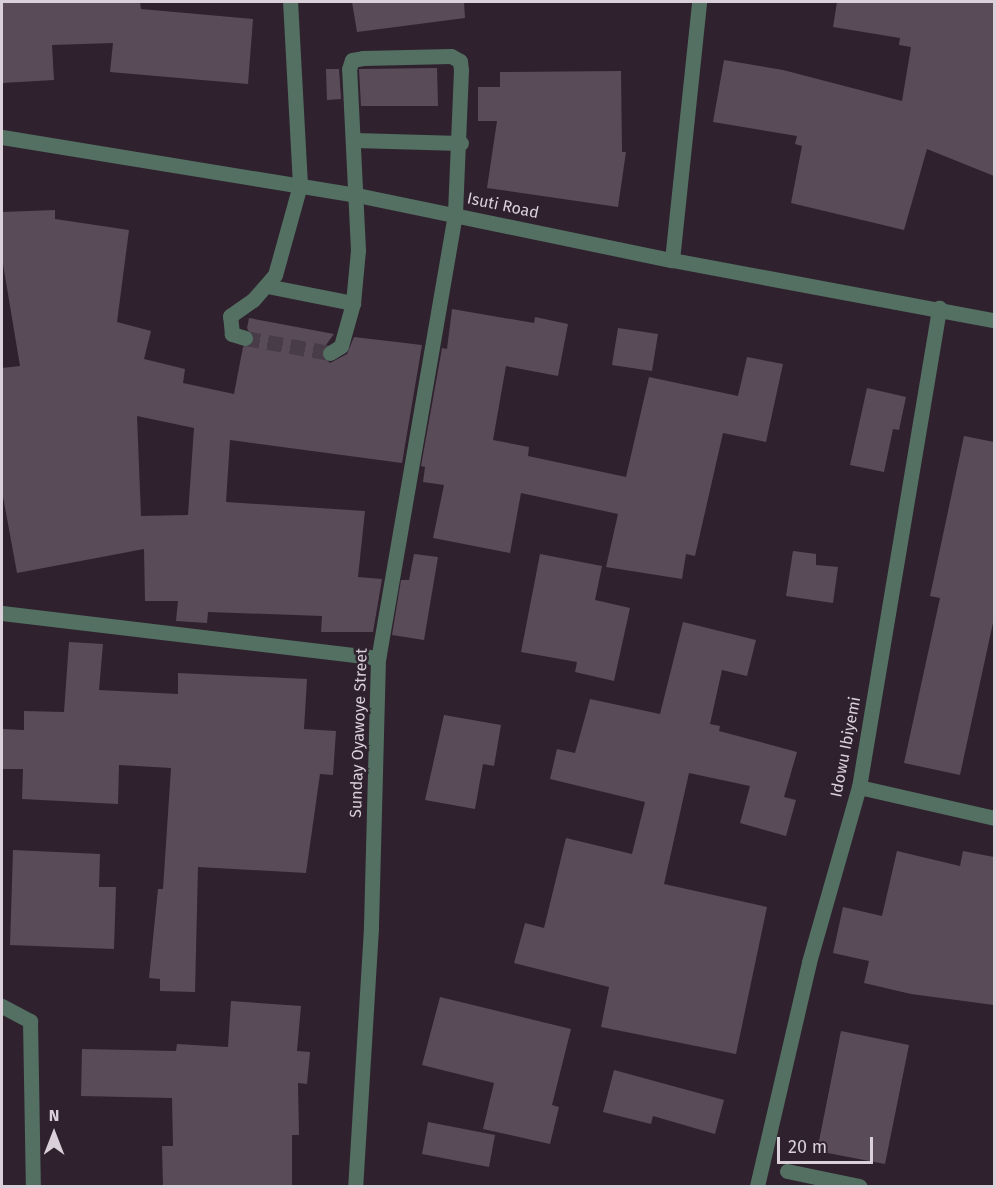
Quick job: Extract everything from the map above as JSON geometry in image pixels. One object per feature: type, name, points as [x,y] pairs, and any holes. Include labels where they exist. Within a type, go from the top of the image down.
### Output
[{"type":"street","points":[[245,338],[232,334],[230,316],[267,286],[278,264],[300,185],[290,2]]},
{"type":"street","points":[[672,260],[699,2]]},
{"type":"street","name":"Sunday Oyawoye Street","points":[[354,140],[349,69],[352,60],[451,56],[460,61],[462,70],[461,143],[454,214],[378,658],[370,928],[355,1186]]},
{"type":"street","name":"Isuti Road","points":[[2,137],[357,195],[672,260],[994,320]]},
{"type":"street","points":[[330,353],[341,346],[353,303],[357,195],[354,140],[461,143]]},
{"type":"street","points":[[267,286],[353,303]]},
{"type":"street","name":"Idowu Ibiyemi","points":[[757,1186],[809,962],[859,787],[939,308]]},
{"type":"street","points":[[2,613],[378,658]]},
{"type":"street","points":[[859,787],[994,818]]},
{"type":"street","points":[[2,1006],[30,1021],[33,1186]]},
{"type":"street","points":[[787,1171],[859,1186]]},
{"type":"building","points":[[2,2],[140,2],[141,9],[253,19],[248,84],[110,72],[113,43],[52,45],[54,80],[2,83]]},
{"type":"building","points":[[352,2],[464,2],[465,18],[357,32]]},
{"type":"building","points":[[837,2],[994,2],[994,176],[927,149],[904,230],[791,203],[802,146],[795,144],[797,136],[713,122],[724,60],[783,70],[902,101],[911,47],[899,45],[900,38],[833,27]]},
{"type":"building","points":[[437,68],[438,106],[361,106],[359,69]]},
{"type":"building","points":[[326,69],[339,69],[341,99],[327,100]]},
{"type":"building","points":[[621,71],[622,152],[626,152],[618,207],[487,188],[497,121],[478,121],[478,87],[500,87],[500,72]]},
{"type":"building","points":[[55,210],[55,219],[129,230],[117,322],[151,331],[144,359],[185,369],[183,383],[234,394],[243,347],[254,340],[247,328],[249,318],[334,334],[320,353],[330,363],[347,354],[354,337],[422,345],[402,463],[230,440],[226,502],[365,511],[358,577],[382,579],[373,632],[321,632],[322,616],[208,612],[207,623],[176,621],[178,601],[145,601],[144,549],[17,573],[2,491],[2,368],[20,366],[2,258],[2,212]],"holes":[[[137,416],[194,428],[188,515],[141,516]]]},
{"type":"building","points":[[452,309],[534,323],[535,317],[568,324],[558,376],[506,366],[493,440],[529,447],[528,456],[626,477],[649,377],[738,396],[747,357],[783,364],[766,442],[723,433],[695,556],[686,554],[682,579],[606,567],[618,514],[521,493],[510,553],[433,538],[444,485],[423,482],[425,467],[421,466],[442,348],[447,349]]},
{"type":"building","points":[[618,328],[658,334],[652,371],[612,365]]},
{"type":"building","points":[[867,388],[906,397],[899,430],[893,429],[884,472],[850,465]]},
{"type":"building","points":[[964,436],[994,442],[994,618],[960,775],[904,763],[940,598],[930,596]]},
{"type":"building","points":[[793,551],[816,554],[816,565],[838,567],[833,603],[786,596]]},
{"type":"building","points":[[414,554],[438,557],[424,640],[392,635],[401,580],[409,580]]},
{"type":"building","points":[[540,554],[602,566],[595,600],[630,608],[614,681],[575,672],[577,662],[521,652]]},
{"type":"building","points":[[683,622],[756,640],[747,676],[722,670],[710,724],[720,726],[719,731],[797,752],[784,797],[796,800],[786,836],[740,823],[750,786],[689,773],[664,884],[767,907],[736,1054],[601,1027],[609,987],[514,963],[525,923],[544,928],[566,838],[632,854],[645,802],[550,779],[557,749],[575,753],[590,699],[660,714]]},
{"type":"building","points":[[69,642],[103,644],[99,690],[178,694],[178,673],[307,679],[304,729],[336,731],[333,775],[320,774],[306,873],[198,867],[195,992],[160,991],[160,979],[149,978],[158,889],[163,889],[171,768],[119,765],[118,804],[22,799],[23,769],[2,769],[2,729],[24,730],[24,711],[64,712]]},
{"type":"building","points":[[444,715],[501,725],[494,766],[483,764],[475,809],[425,800]]},
{"type":"building","points":[[13,850],[100,854],[99,887],[116,887],[114,949],[10,945]]},
{"type":"building","points":[[897,851],[960,866],[963,851],[994,857],[994,1005],[911,994],[864,983],[869,961],[833,953],[843,907],[882,916]]},
{"type":"building","points":[[440,997],[571,1029],[552,1105],[559,1107],[550,1144],[483,1129],[494,1083],[422,1065]]},
{"type":"building","points":[[231,1001],[301,1006],[297,1051],[310,1052],[307,1084],[298,1083],[299,1135],[292,1135],[292,1186],[163,1186],[162,1146],[173,1146],[172,1098],[81,1096],[82,1049],[176,1051],[177,1044],[228,1047]]},
{"type":"building","points":[[841,1031],[909,1045],[885,1164],[817,1151]]},
{"type":"building","points":[[614,1070],[724,1100],[715,1134],[653,1116],[651,1124],[603,1112]]},
{"type":"building","points":[[428,1122],[495,1135],[489,1167],[422,1154]]},
{"type":"tunnel","points":[[245,338],[330,353]]}]
